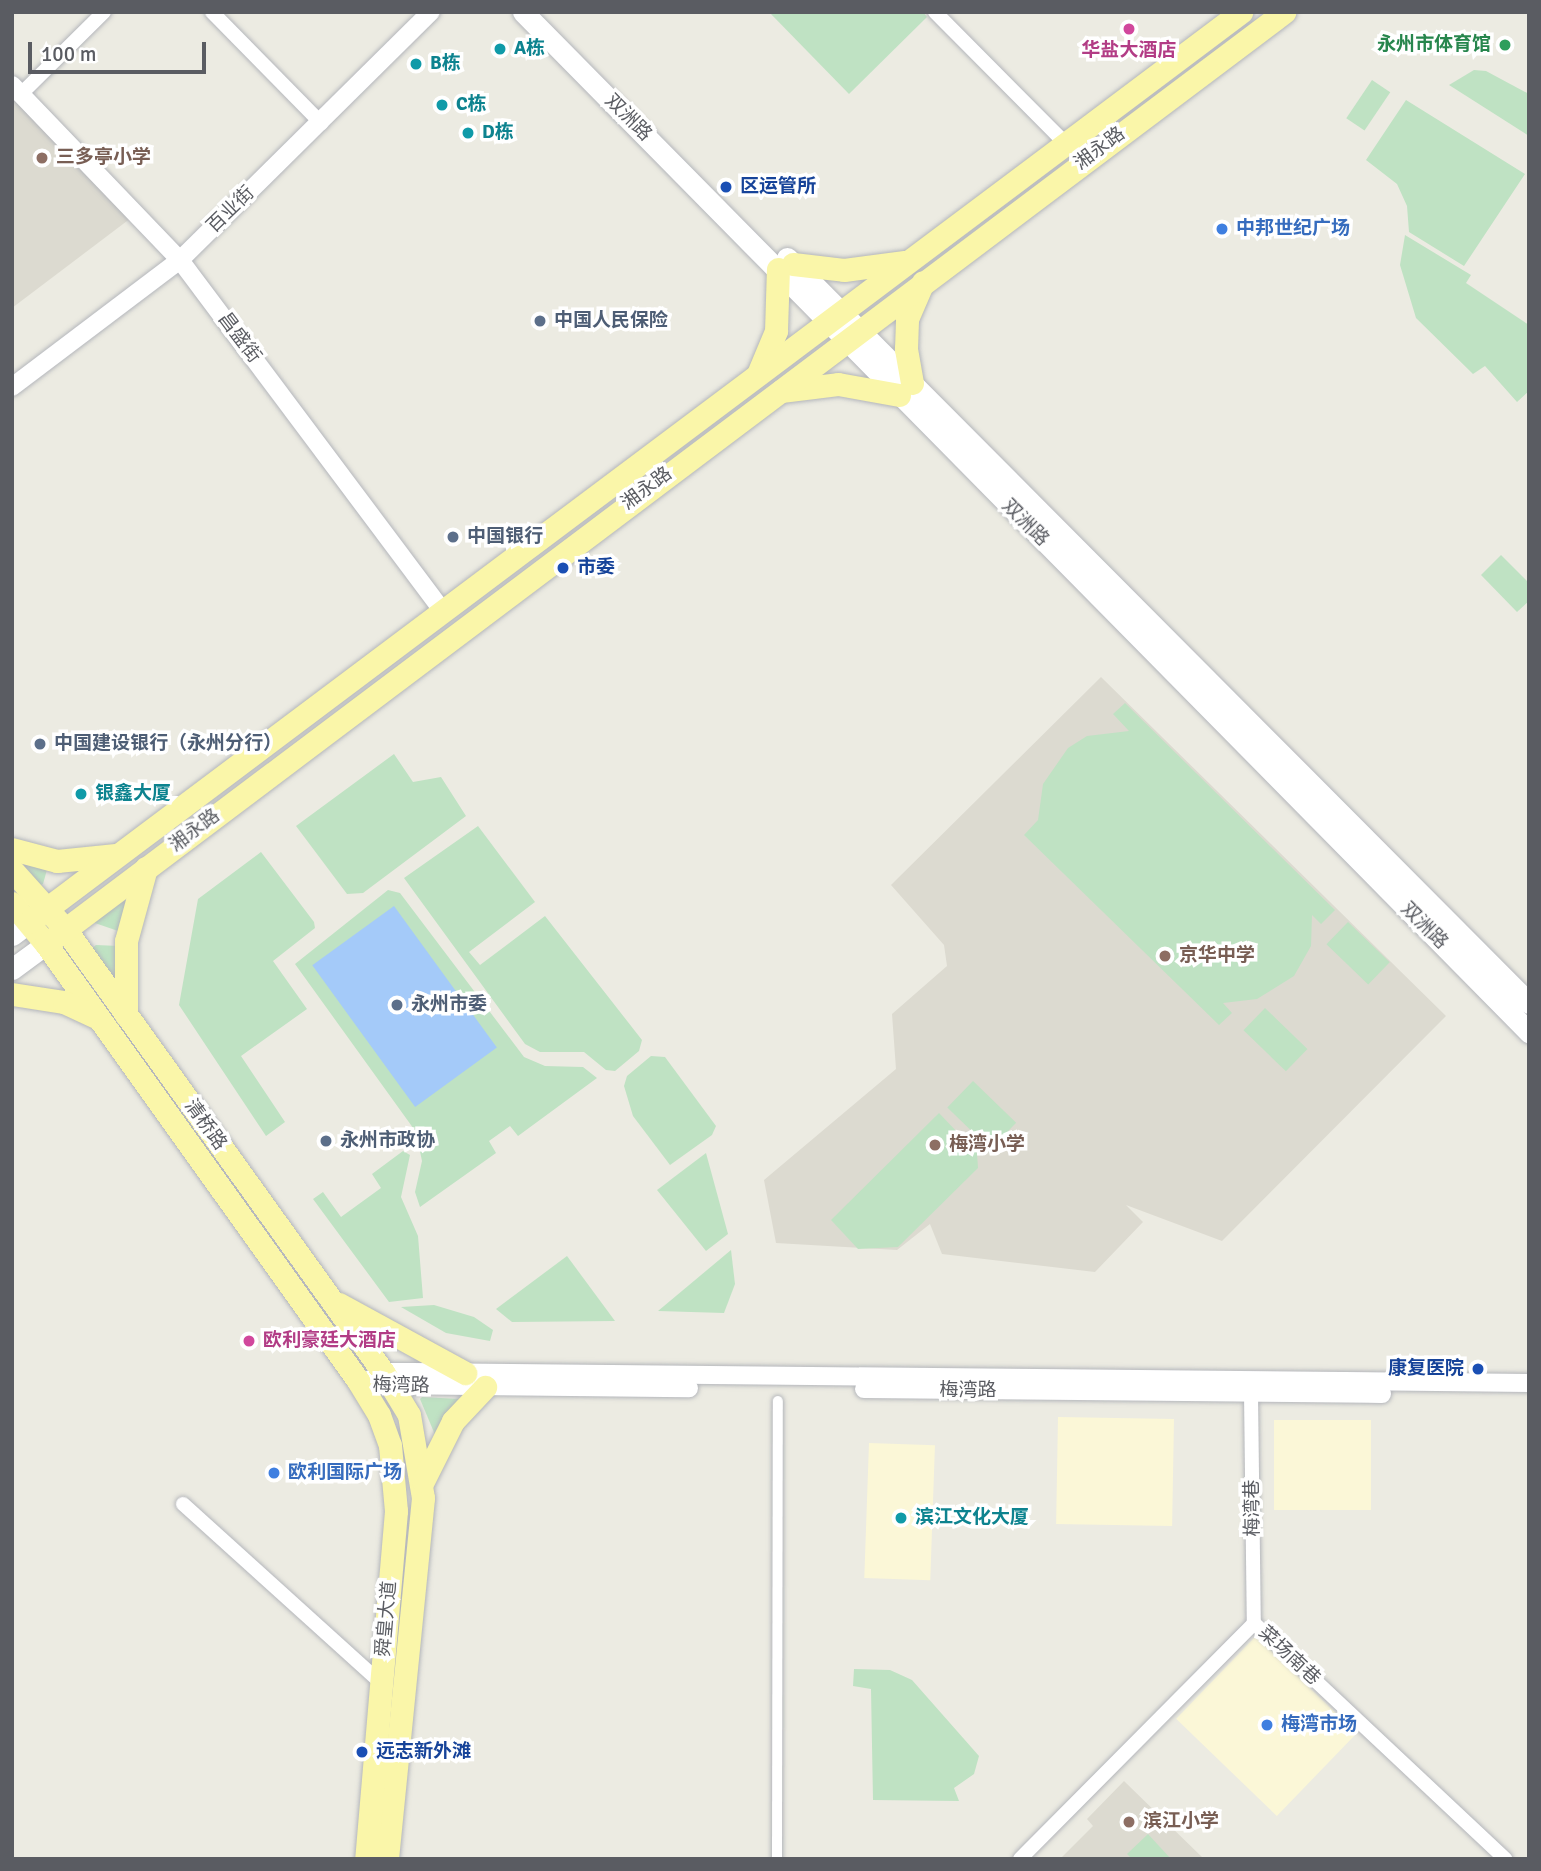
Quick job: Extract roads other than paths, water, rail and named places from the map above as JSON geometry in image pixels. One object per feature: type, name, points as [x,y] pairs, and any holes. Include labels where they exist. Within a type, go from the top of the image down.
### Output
[{"type":"main road","name":"双洲路","points":[[523,12],[786,267]]},
{"type":"main road","name":"双洲路","points":[[544,12],[834,318],[1529,1003]]},
{"type":"main road","name":"湘永路","points":[[21,928],[1241,12]]},
{"type":"main road","name":"湘永路","points":[[12,969],[924,280],[1284,12]]},
{"type":"main road","points":[[935,242],[950,261]]},
{"type":"main road","points":[[757,377],[776,331],[786,267],[844,270],[910,260]]},
{"type":"main road","points":[[774,393],[838,384],[905,389],[908,319],[924,280]]},
{"type":"main road","points":[[690,426],[705,446]]},
{"type":"main road","name":"双洲路","points":[[954,438],[1529,1032]]},
{"type":"main road","points":[[12,849],[57,861],[119,854]]},
{"type":"main road","points":[[12,994],[64,1002],[101,1022],[125,1013],[126,941],[146,868]]},
{"type":"main road","name":"清桥路","points":[[12,870],[65,929],[388,1378]]},
{"type":"main road","name":"清桥路","points":[[12,903],[21,928],[46,944],[361,1385]]},
{"type":"main road","points":[[331,1300],[474,1380],[423,1481]]},
{"type":"main road","name":"舜皇大道","points":[[387,1859],[423,1481],[409,1415],[388,1378]]},
{"type":"main road","name":"舜皇大道","points":[[361,1385],[379,1415],[396,1477],[382,1684],[366,1859]]},
{"type":"street","points":[[17,89],[104,12]]},
{"type":"street","points":[[212,12],[321,123]]},
{"type":"street","name":"百业街","points":[[12,387],[180,260],[431,12]]},
{"type":"street","points":[[935,12],[1065,143]]},
{"type":"street","name":"昌盛街","points":[[17,89],[180,260],[443,611]]},
{"type":"street","name":"梅湾路","points":[[361,1385],[388,1378],[1251,1393],[1529,1395]]},
{"type":"street","name":"梅湾路","points":[[474,1380],[1529,1383]]},
{"type":"street","name":"梅湾巷","points":[[1251,1393],[1254,1623]]},
{"type":"street","points":[[777,1859],[778,1401]]},
{"type":"street","points":[[183,1504],[382,1684]]},
{"type":"street","name":"菜场南巷","points":[[1020,1859],[1254,1623],[1505,1859]]},
{"type":"water","points":[[394,906],[497,1048],[415,1107],[312,965]]},
{"type":"place","name":"华盐大酒店","points":[[1129,29]]},
{"type":"place","name":"永州市体育馆","points":[[1505,45]]},
{"type":"place","name":"A栋","points":[[500,49]]},
{"type":"place","name":"B栋","points":[[416,64]]},
{"type":"place","name":"C栋","points":[[442,105]]},
{"type":"place","name":"D栋","points":[[468,133]]},
{"type":"place","name":"三多亭小学","points":[[42,158]]},
{"type":"place","name":"区运管所","points":[[726,187]]},
{"type":"place","name":"中邦世纪广场","points":[[1222,229]]},
{"type":"place","name":"中国人民保险","points":[[540,321]]},
{"type":"place","name":"中国银行","points":[[453,537]]},
{"type":"place","name":"市委","points":[[563,568]]},
{"type":"place","name":"中国建设银行（永州分行）","points":[[40,744]]},
{"type":"place","name":"银鑫大厦","points":[[81,794]]},
{"type":"place","name":"京华中学","points":[[1165,956]]},
{"type":"place","name":"永州市委","points":[[397,1005]]},
{"type":"place","name":"永州市政协","points":[[326,1141]]},
{"type":"place","name":"梅湾小学","points":[[935,1145]]},
{"type":"place","name":"欧利豪廷大酒店","points":[[249,1341]]},
{"type":"place","name":"康复医院","points":[[1478,1369]]},
{"type":"place","name":"欧利国际广场","points":[[274,1473]]},
{"type":"place","name":"滨江文化大厦","points":[[901,1518]]},
{"type":"place","name":"梅湾市场","points":[[1267,1725]]},
{"type":"place","name":"远志新外滩","points":[[362,1752]]},
{"type":"place","name":"滨江小学","points":[[1129,1822]]}]
